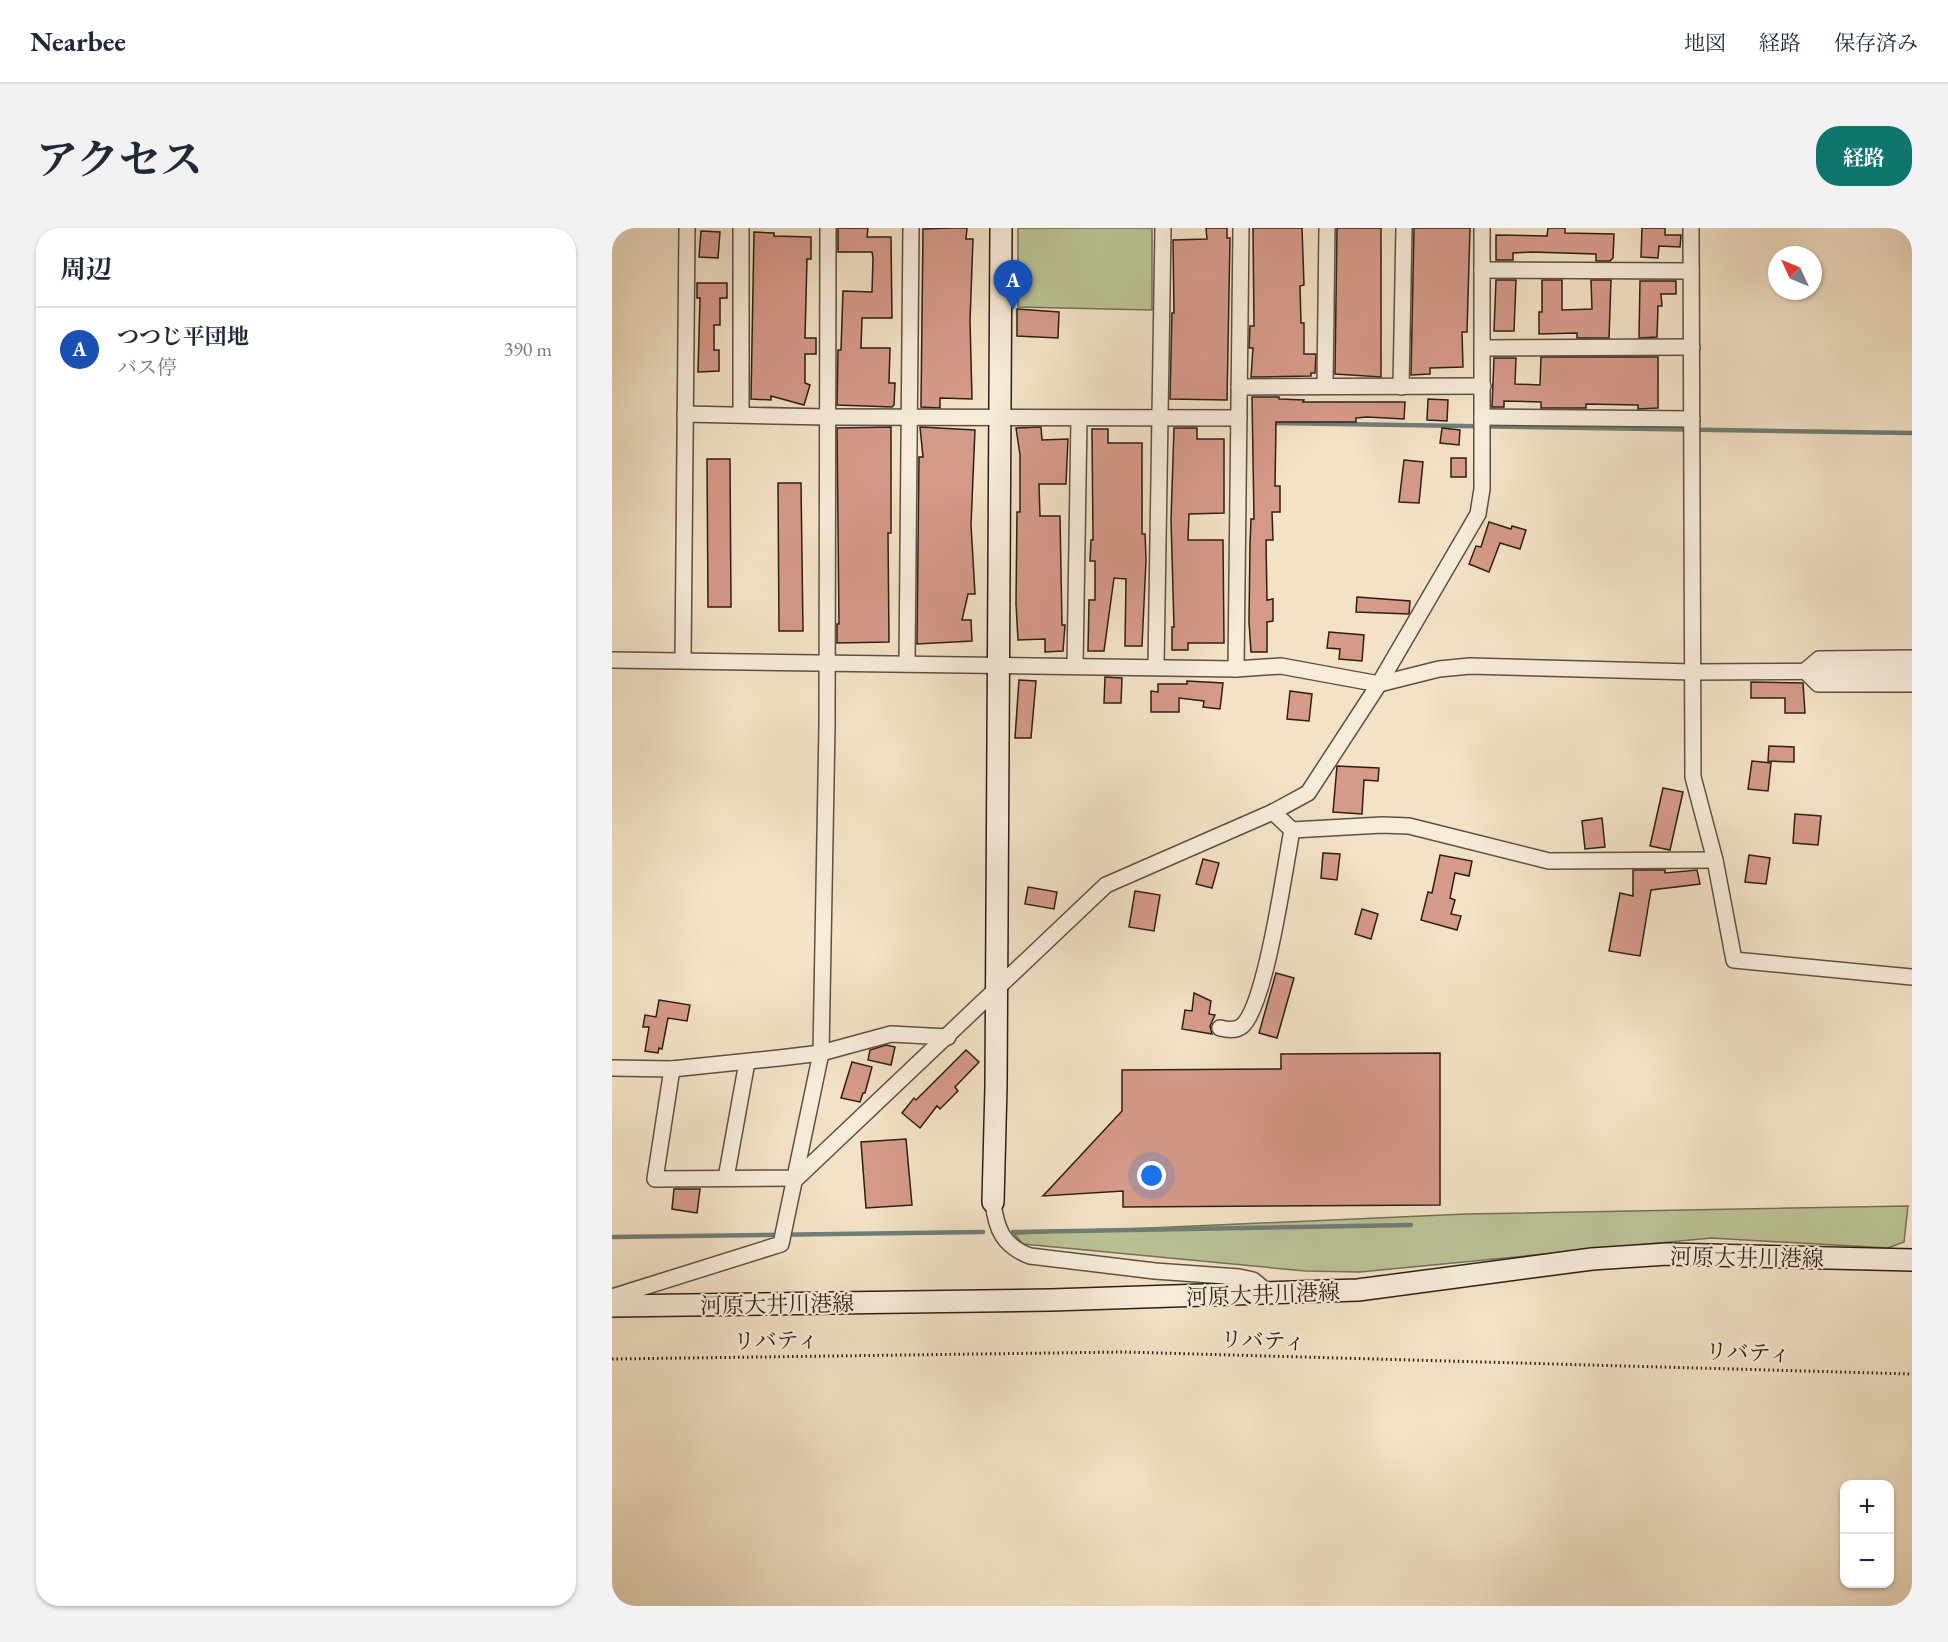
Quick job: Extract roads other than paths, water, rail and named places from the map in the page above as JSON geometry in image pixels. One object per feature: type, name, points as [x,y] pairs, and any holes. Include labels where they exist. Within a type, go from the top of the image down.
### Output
[{"type":"main road","points":[[993,1202],[1001,228]]},
{"type":"main road","name":"河原大井川港線","points":[[612,1306],[1063,1300],[1358,1290],[1592,1259],[1667,1254],[1912,1260]]},
{"type":"street","points":[[683,660],[687,228]]},
{"type":"street","points":[[741,228],[741,414]]},
{"type":"street","points":[[612,1297],[783,1236],[797,1178],[821,1053],[828,228]]},
{"type":"street","points":[[907,664],[911,228]]},
{"type":"street","points":[[1156,666],[1163,228]]},
{"type":"street","points":[[1236,669],[1241,228]]},
{"type":"street","points":[[1325,386],[1327,228]]},
{"type":"street","points":[[1401,387],[1404,228]]},
{"type":"street","points":[[672,1069],[655,1179],[797,1178],[1106,885],[1273,812],[1308,793],[1379,684],[1478,514],[1482,489],[1482,228]]},
{"type":"street","points":[[1691,228],[1693,777],[1715,860],[1734,960],[1912,977]]},
{"type":"street","points":[[1482,270],[1691,271]]},
{"type":"street","points":[[1483,348],[1692,347]]},
{"type":"street","points":[[1239,387],[1483,386]]},
{"type":"street","points":[[685,414],[1160,420],[1239,418]]},
{"type":"street","points":[[1482,417],[1692,419]]},
{"type":"street","points":[[1075,666],[1078,418]]},
{"type":"street","points":[[1804,671],[1819,659],[1912,658]]},
{"type":"street","points":[[612,660],[1156,666],[1236,669],[1281,666],[1379,684],[1439,669],[1470,666],[1692,672],[1912,671]]},
{"type":"street","points":[[1804,671],[1818,684],[1912,684]]},
{"type":"street","points":[[1273,812],[1292,830],[1409,826],[1549,861],[1715,860]]},
{"type":"street","points":[[1220,1028],[1232,1030],[1243,1026],[1252,1011],[1264,973],[1292,830]]},
{"type":"street","points":[[612,1068],[672,1069],[821,1053],[891,1034],[948,1037]]},
{"type":"street","points":[[726,1178],[747,1062]]},
{"type":"street","points":[[993,1202],[997,1226],[1005,1243],[1015,1251],[1030,1256],[1155,1271],[1246,1278],[1253,1280],[1270,1294]]},
{"type":"waterway","points":[[1273,423],[1912,433]]},
{"type":"waterway","points":[[1013,1232],[1411,1225]]},
{"type":"waterway","points":[[612,1237],[983,1232]]},
{"type":"place","name":"つつじ平団地","points":[[1013,310]]}]
